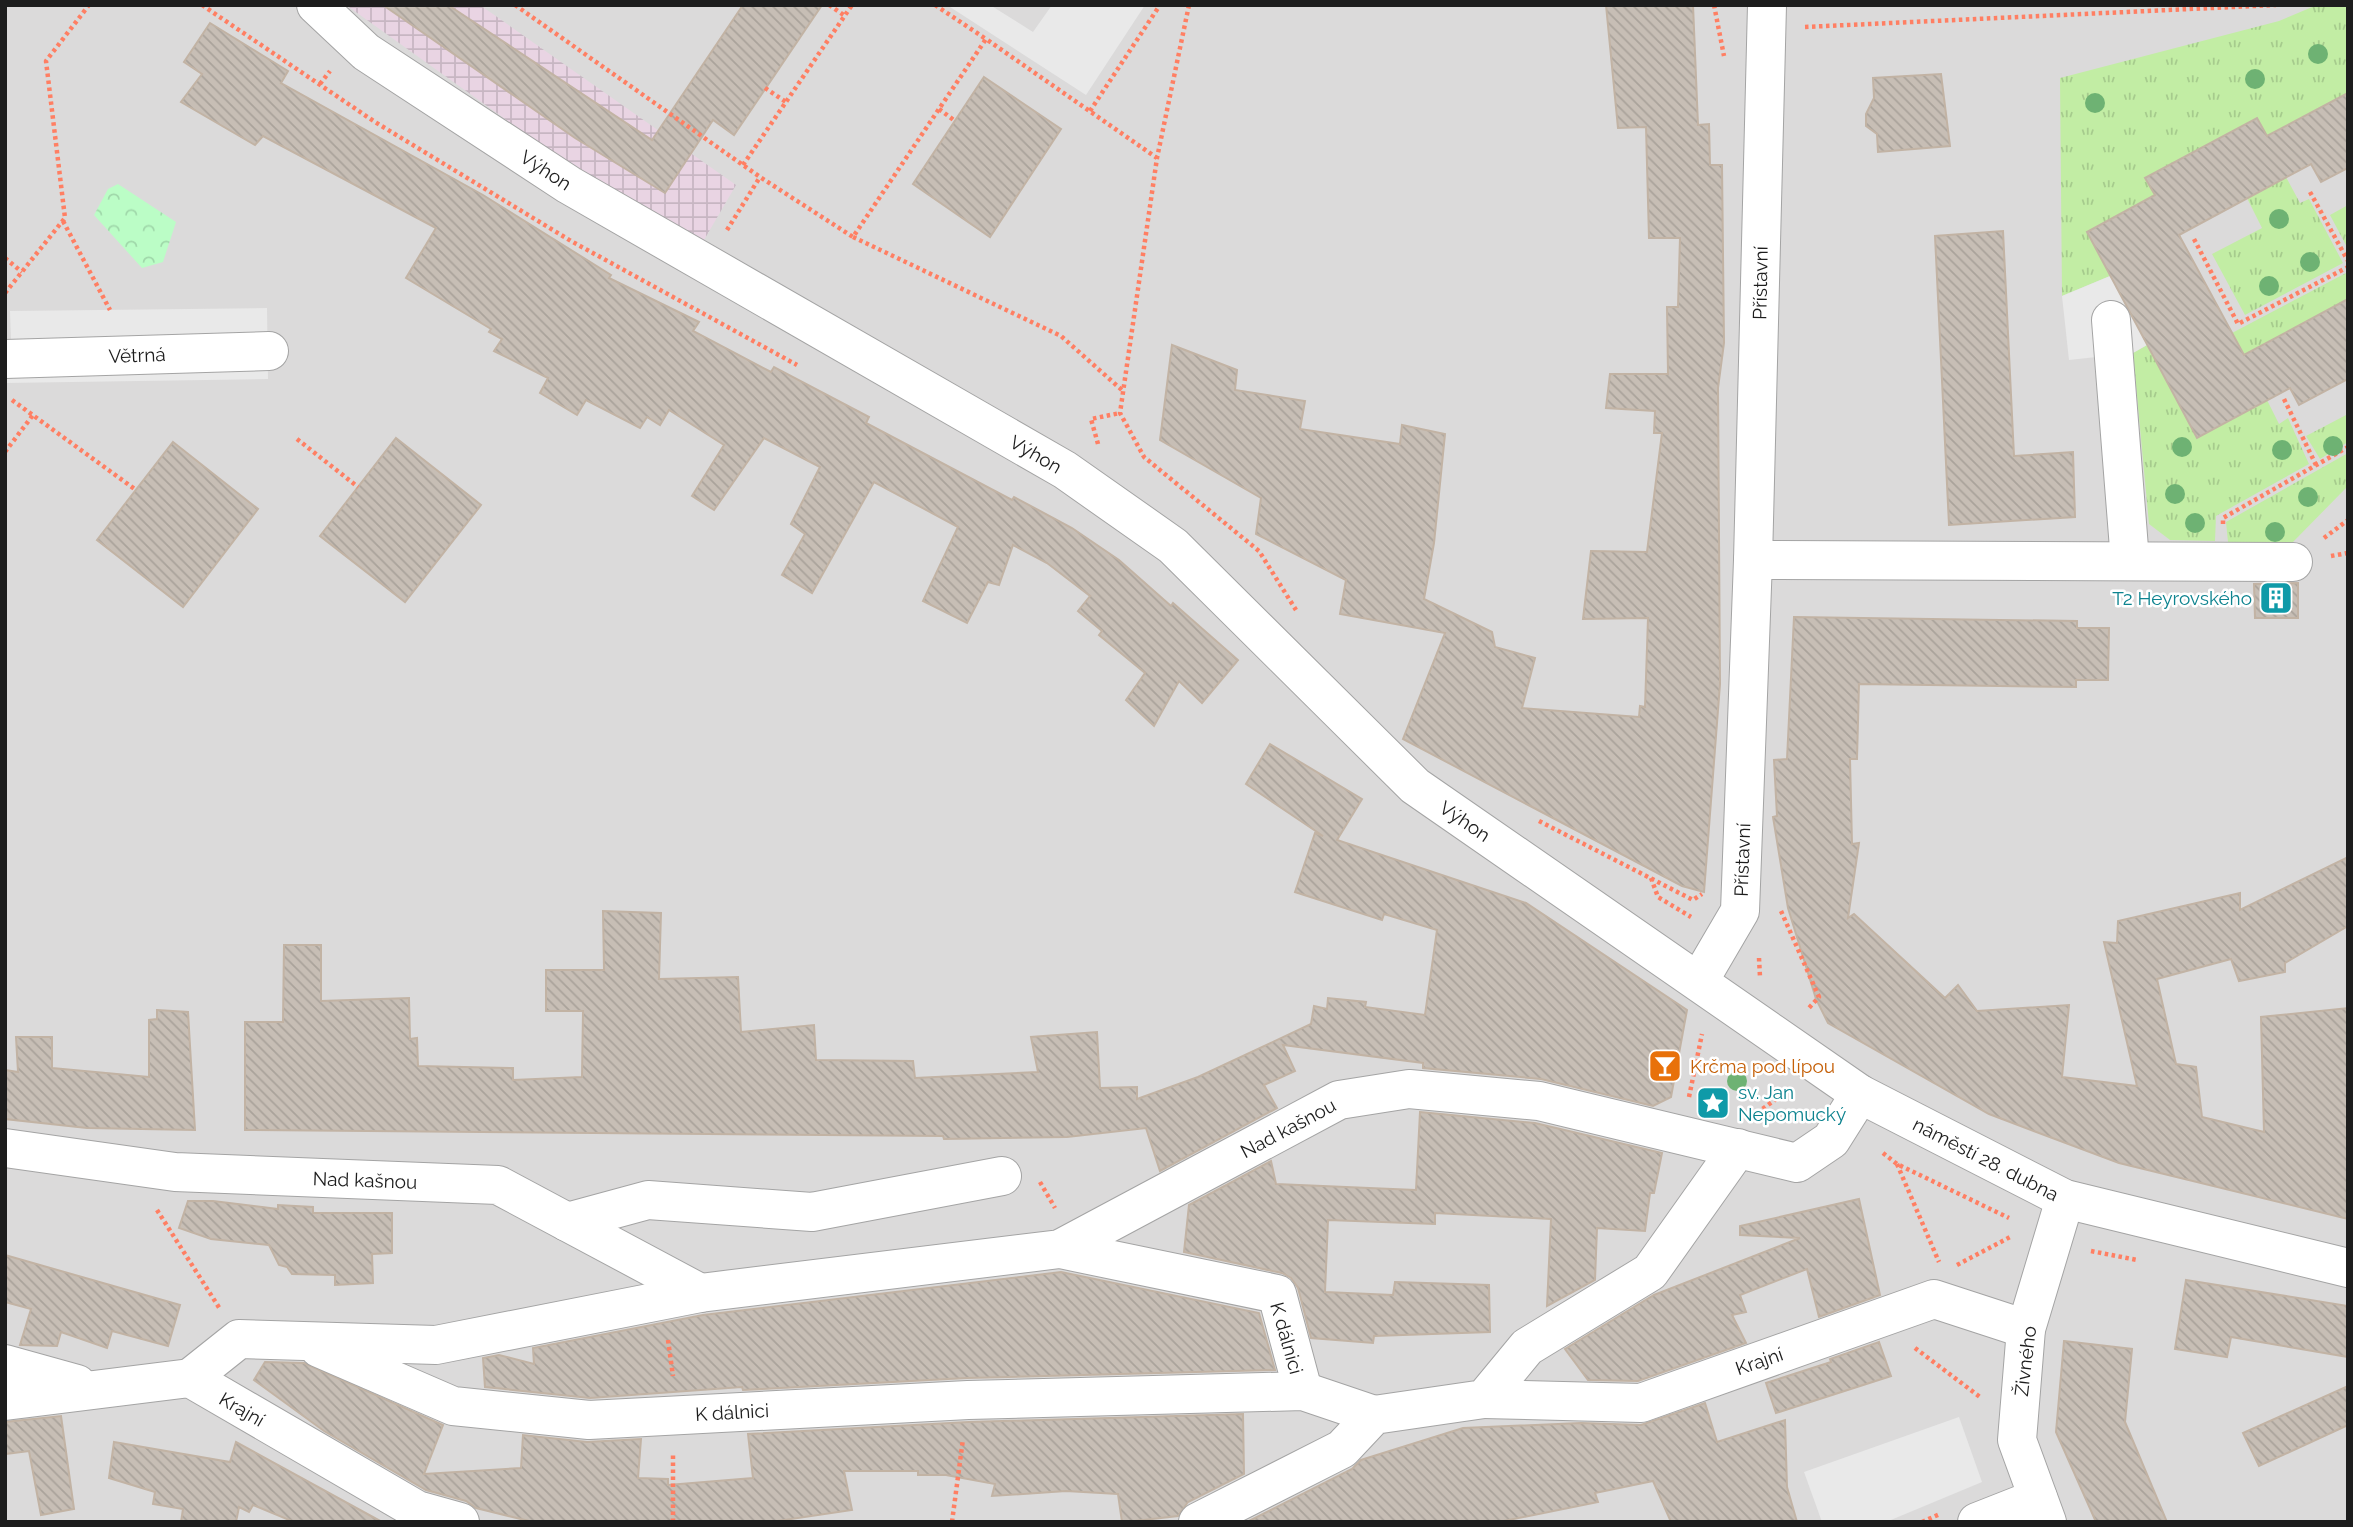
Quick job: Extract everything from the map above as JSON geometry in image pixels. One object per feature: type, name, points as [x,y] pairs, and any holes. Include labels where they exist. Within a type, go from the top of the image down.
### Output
[{"type":"street","name":"Výhon","points":[[316,5],[377,60],[569,185],[1065,470],[1172,547],[1415,786],[1699,981]]},
{"type":"street","name":"Přístavní","points":[[1699,981],[1740,911],[1753,560],[1766,5]]},
{"type":"street","points":[[2111,320],[2130,561]]},
{"type":"street","name":"Větrná","points":[[5,359],[269,351]]},
{"type":"street","points":[[1753,560],[2293,562]]},
{"type":"street","name":"náměstí 28. dubna","points":[[1699,981],[1860,1094],[2065,1199],[2348,1268]]},
{"type":"street","name":"Nad kašnou","points":[[297,1338],[436,1345],[682,1297],[1067,1245],[1339,1100],[1409,1089],[1539,1101],[1682,1134],[1743,1134],[1797,1163],[1830,1140],[1860,1094]]},
{"type":"street","points":[[1484,1399],[1527,1348],[1650,1272],[1743,1134]]},
{"type":"street","name":"Nad kašnou","points":[[5,1148],[163,1171],[498,1185],[567,1222],[682,1297]]},
{"type":"street","points":[[567,1222],[648,1200],[812,1212],[1002,1176]]},
{"type":"street","name":"Živného","points":[[2043,1510],[2017,1440],[2026,1329],[2065,1199]]},
{"type":"street","name":"K dálnici","points":[[1067,1245],[1277,1294],[1303,1391]]},
{"type":"street","name":"Krajní","points":[[1374,1415],[1484,1399],[1641,1403],[1934,1299],[2026,1329]]},
{"type":"street","name":"K dálnici","points":[[239,1339],[297,1338],[453,1406],[589,1420],[968,1400],[1303,1391],[1374,1415]]},
{"type":"street","points":[[5,1401],[190,1378],[239,1339]]},
{"type":"street","points":[[5,1364],[93,1388]]},
{"type":"street","name":"Krajní","points":[[190,1378],[417,1510],[460,1522]]},
{"type":"street","points":[[1198,1522],[1342,1449],[1374,1415]]},
{"type":"street","points":[[1977,1522],[2043,1510]]},
{"type":"path","points":[[89,5],[46,61],[63,221],[110,310]]},
{"type":"path","points":[[202,5],[375,122],[571,241],[805,369]]},
{"type":"path","points":[[515,5],[760,177],[853,237],[1061,336],[1123,391]]},
{"type":"path","points":[[829,5],[845,16]]},
{"type":"path","points":[[743,164],[852,5]]},
{"type":"path","points":[[935,5],[1157,158]]},
{"type":"path","points":[[1090,111],[1160,5]]},
{"type":"path","points":[[1189,5],[1157,158],[1120,413],[1144,457],[1259,551],[1301,619]]},
{"type":"path","points":[[1798,27],[2276,5]]},
{"type":"path","points":[[853,237],[986,39]]},
{"type":"path","points":[[765,88],[786,102]]},
{"type":"path","points":[[939,109],[955,121]]},
{"type":"path","points":[[707,263],[760,177]]},
{"type":"path","points":[[2311,192],[2348,261]]},
{"type":"path","points":[[5,293],[63,221]]},
{"type":"path","points":[[2194,239],[2238,324],[2348,267]]},
{"type":"path","points":[[5,258],[22,272]]},
{"type":"path","points":[[5,395],[136,490]]},
{"type":"path","points":[[2284,399],[2316,465]]},
{"type":"path","points":[[5,452],[33,415]]},
{"type":"path","points":[[297,439],[358,487]]},
{"type":"path","points":[[2221,562],[2223,518],[2348,447]]},
{"type":"path","points":[[1531,817],[1693,900],[1705,892]]},
{"type":"path","points":[[1651,878],[1658,897],[1703,924]]},
{"type":"path","points":[[1780,909],[1819,997],[1801,1017]]},
{"type":"path","points":[[1682,1134],[1704,1028]]},
{"type":"path","points":[[1743,1134],[1791,1087],[1812,1061]]},
{"type":"path","points":[[163,1171],[157,1210],[239,1339]]},
{"type":"path","points":[[1002,1176],[1034,1173],[1067,1245]]},
{"type":"path","points":[[1956,1265],[2016,1234]]},
{"type":"path","points":[[673,1522],[675,1415],[682,1297]]},
{"type":"path","points":[[1878,1320],[1984,1400]]},
{"type":"path","points":[[952,1522],[968,1400]]},
{"type":"shaded area","points":[[5,5],[2348,5],[2348,1522],[5,1522]]},
{"type":"shaded area","points":[[346,5],[480,5],[736,185],[704,240],[554,154]]},
{"type":"shaded area","points":[[947,5],[990,5],[1033,32],[1052,5],[1145,5],[1086,95]]},
{"type":"shaded area","points":[[2110,276],[2147,345],[2133,353],[2069,360],[2062,296]]},
{"type":"shaded area","points":[[267,308],[268,379],[5,383],[5,341],[11,340],[10,311]]},
{"type":"shaded area","points":[[1959,1417],[1982,1482],[1886,1522],[1822,1522],[1804,1472]]},
{"type":"green space","points":[[2317,5],[2348,5],[2348,93],[2267,136],[2257,118],[2145,178],[2155,195],[2087,232],[2110,276],[2062,296],[2060,78],[2279,21]]},
{"type":"green space","points":[[2286,177],[2300,203],[2309,199],[2343,263],[2245,315],[2212,254],[2262,228],[2247,198]]},
{"type":"green space","points":[[118,184],[176,222],[163,262],[142,268],[94,215],[108,189]]},
{"type":"green space","points":[[2348,205],[2348,249],[2330,215]]},
{"type":"green space","points":[[2348,272],[2348,299],[2244,355],[2232,333]]},
{"type":"green space","points":[[2147,345],[2197,438],[2267,400],[2279,424],[2288,418],[2309,464],[2216,516],[2215,541],[2170,540],[2149,524],[2133,353]]},
{"type":"green space","points":[[2348,414],[2348,442],[2320,459],[2306,436]]},
{"type":"green space","points":[[2348,453],[2348,486],[2291,544],[2228,542],[2226,522]]},
{"type":"building","points":[[383,5],[448,5],[652,140],[743,5],[822,5],[734,135],[713,120],[665,193],[575,138]]},
{"type":"building","points":[[1606,5],[1693,5],[1698,125],[1709,124],[1710,165],[1722,165],[1724,343],[1718,388],[1720,684],[1704,892],[1682,886],[1403,739],[1445,633],[1340,614],[1346,580],[1256,534],[1261,498],[1160,440],[1172,345],[1237,370],[1235,390],[1305,401],[1300,429],[1400,444],[1402,425],[1445,434],[1434,543],[1424,599],[1492,632],[1495,647],[1535,658],[1522,708],[1639,717],[1640,706],[1645,707],[1648,618],[1583,619],[1591,551],[1647,552],[1662,433],[1654,433],[1655,411],[1606,408],[1610,374],[1668,374],[1667,307],[1678,307],[1680,238],[1649,238],[1646,127],[1618,128]]},
{"type":"building","points":[[210,23],[288,71],[281,83],[483,195],[611,275],[609,278],[699,322],[693,331],[771,372],[774,367],[869,417],[866,423],[1012,500],[1014,497],[1072,528],[1119,560],[1238,660],[1202,703],[1179,681],[1154,726],[1126,700],[1145,673],[1099,635],[1102,631],[1078,611],[1090,596],[1047,563],[1013,545],[999,585],[988,582],[967,623],[923,601],[958,527],[874,482],[812,593],[782,575],[805,534],[791,524],[820,467],[764,438],[714,510],[692,496],[724,445],[669,410],[660,425],[647,417],[640,428],[586,400],[577,415],[540,393],[548,378],[494,351],[502,339],[489,332],[491,329],[406,278],[436,228],[263,136],[255,145],[181,102],[202,74],[184,62]]},
{"type":"building","points":[[1941,74],[1950,146],[1878,152],[1877,134],[1866,126],[1866,114],[1874,98],[1873,78]]},
{"type":"building","points":[[984,77],[1061,129],[990,237],[913,184]]},
{"type":"building","points":[[2348,93],[2348,168],[2321,182],[2311,164],[2179,235],[2244,355],[2348,299],[2348,379],[2299,405],[2290,388],[2197,438],[2087,232],[2155,195],[2145,178],[2257,118],[2267,136]]},
{"type":"building","points":[[2003,231],[2014,456],[2073,452],[2075,517],[1949,525],[1935,236]]},
{"type":"building","points":[[396,438],[481,505],[405,602],[320,536]]},
{"type":"building","points":[[173,442],[258,509],[183,607],[97,540]]},
{"type":"building","name":"T2 Heyrovského","points":[[2298,583],[2298,618],[2255,618],[2254,584]]},
{"type":"building","points":[[1794,617],[2077,621],[2077,628],[2109,628],[2108,680],[2076,680],[2076,687],[1859,684],[1857,759],[1850,759],[1852,844],[1859,843],[1848,918],[1854,914],[1945,998],[1958,985],[1977,1011],[2069,1005],[2062,1077],[2137,1086],[2104,942],[2117,943],[2118,921],[2240,893],[2240,910],[2348,857],[2348,926],[2285,963],[2285,972],[2239,981],[2231,959],[2157,979],[2176,1064],[2196,1067],[2202,1117],[2264,1132],[2261,1017],[2348,1008],[2348,1219],[2119,1163],[2047,1136],[1989,1114],[1828,1023],[1816,999],[1788,908],[1773,817],[1777,816],[1774,760],[1787,759]]},
{"type":"building","points":[[1270,744],[1362,799],[1337,840],[1526,903],[1687,1010],[1671,1097],[1653,1106],[1541,1079],[1423,1068],[1423,1063],[1283,1045],[1295,1071],[1264,1085],[1277,1108],[1160,1171],[1146,1128],[1067,1137],[944,1139],[943,1136],[245,1130],[245,1022],[283,1022],[284,945],[321,945],[321,1001],[409,998],[410,1039],[417,1038],[418,1066],[513,1068],[513,1080],[582,1077],[583,1011],[546,1011],[546,970],[604,970],[603,911],[661,913],[659,979],[738,977],[741,1032],[814,1025],[816,1060],[913,1061],[915,1078],[1038,1072],[1031,1037],[1097,1032],[1100,1088],[1137,1087],[1137,1099],[1198,1077],[1311,1024],[1314,1006],[1327,1009],[1328,998],[1366,1002],[1365,1007],[1425,1015],[1437,930],[1384,914],[1382,920],[1295,892],[1315,833],[1323,836],[1246,784]]},
{"type":"building","points":[[157,1010],[188,1012],[195,1130],[87,1128],[5,1119],[5,1070],[18,1072],[16,1037],[52,1037],[52,1068],[149,1077],[149,1020],[157,1019]]},
{"type":"building","points":[[1420,1112],[1535,1123],[1662,1153],[1654,1193],[1650,1193],[1645,1231],[1597,1228],[1595,1280],[1547,1306],[1551,1219],[1435,1213],[1435,1224],[1328,1220],[1325,1292],[1393,1295],[1395,1282],[1489,1285],[1490,1332],[1374,1336],[1373,1343],[1311,1338],[1298,1288],[1291,1278],[1282,1273],[1184,1252],[1189,1205],[1271,1161],[1276,1184],[1416,1190]]},
{"type":"building","points":[[1859,1199],[1880,1295],[1819,1317],[1807,1269],[1740,1295],[1746,1312],[1732,1315],[1746,1343],[1638,1381],[1588,1380],[1565,1349],[1654,1295],[1800,1238],[1740,1235],[1740,1226]]},
{"type":"building","points":[[188,1201],[213,1201],[278,1209],[278,1205],[313,1207],[313,1213],[392,1213],[392,1253],[372,1254],[373,1283],[335,1285],[335,1275],[292,1274],[287,1267],[279,1265],[269,1245],[211,1239],[179,1228]]},
{"type":"building","points":[[5,1255],[180,1305],[168,1346],[112,1331],[107,1348],[61,1332],[57,1346],[20,1345],[31,1309],[5,1302]]},
{"type":"building","points":[[1061,1272],[1259,1313],[1275,1370],[967,1378],[743,1390],[742,1387],[590,1398],[485,1387],[483,1358],[499,1355],[534,1364],[533,1348],[703,1315]]},
{"type":"building","points":[[2186,1280],[2348,1306],[2348,1357],[2231,1337],[2227,1357],[2175,1349]]},
{"type":"building","points":[[2064,1341],[2132,1349],[2125,1422],[2167,1522],[2096,1522],[2056,1432]]},
{"type":"building","points":[[1879,1342],[1891,1376],[1776,1413],[1766,1383],[1831,1362],[1830,1359]]},
{"type":"building","points":[[265,1362],[304,1363],[443,1425],[424,1474],[521,1468],[523,1435],[587,1442],[641,1439],[638,1478],[668,1479],[668,1485],[753,1478],[748,1434],[969,1422],[1243,1414],[1244,1474],[1188,1502],[1178,1516],[1126,1522],[1122,1522],[1118,1494],[1066,1491],[992,1496],[995,1484],[946,1475],[918,1475],[918,1471],[844,1471],[852,1510],[771,1522],[533,1522],[476,1508],[466,1501],[426,1490],[324,1431],[254,1380]]},
{"type":"building","points":[[2348,1386],[2348,1425],[2259,1466],[2243,1433]]},
{"type":"building","points":[[1705,1403],[1717,1442],[1785,1420],[1787,1487],[1797,1522],[1671,1522],[1653,1481],[1595,1493],[1598,1502],[1499,1522],[1247,1522],[1352,1469],[1361,1460],[1463,1428],[1581,1423],[1641,1425]]},
{"type":"building","points":[[61,1416],[74,1509],[41,1515],[29,1451],[5,1454],[5,1422]]},
{"type":"building","points":[[114,1442],[230,1462],[236,1442],[382,1522],[294,1522],[253,1505],[249,1512],[239,1507],[236,1522],[181,1522],[183,1509],[153,1504],[155,1492],[109,1478]]},
{"type":"place","name":"T2 Heyrovského","points":[[2276,598]]},
{"type":"place","name":"Krčma pod lípou","points":[[1665,1066]]},
{"type":"place","name":"sv. Jan Nepomucký","points":[[1713,1103]]}]
